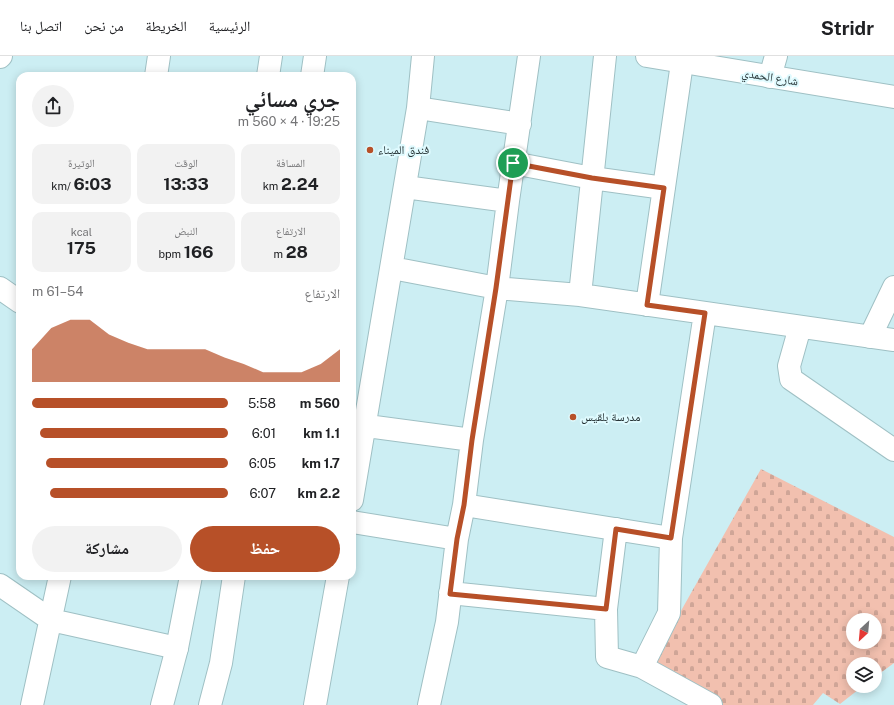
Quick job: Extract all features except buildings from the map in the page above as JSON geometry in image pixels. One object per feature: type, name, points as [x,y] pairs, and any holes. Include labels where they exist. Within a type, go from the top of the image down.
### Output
[{"type":"main road","points":[[157,72],[159,56]]},
{"type":"main road","points":[[269,72],[271,56]]},
{"type":"main road","points":[[313,72],[315,56]]},
{"type":"main road","points":[[356,449],[358,424],[392,268],[418,108],[423,56]]},
{"type":"main road","points":[[429,705],[446,622],[457,539],[464,505],[472,440],[530,56]]},
{"type":"main road","points":[[580,296],[605,56]]},
{"type":"main road","name":"شارع الحمدي","points":[[647,56],[684,59],[770,77],[894,97]]},
{"type":"main road","points":[[770,77],[776,56]]},
{"type":"main road","points":[[647,305],[684,59]]},
{"type":"main road","points":[[418,108],[520,124]]},
{"type":"main road","points":[[513,163],[592,178],[664,188]]},
{"type":"main road","points":[[405,187],[508,201]]},
{"type":"main road","points":[[392,268],[496,288],[580,296],[894,340]]},
{"type":"main road","points":[[870,337],[894,287]]},
{"type":"main road","points":[[0,288],[16,299]]},
{"type":"main road","points":[[642,667],[669,612],[671,538],[705,313]]},
{"type":"main road","points":[[800,327],[788,366],[791,379],[894,450]]},
{"type":"main road","points":[[358,424],[472,440]]},
{"type":"main road","points":[[464,505],[671,538]]},
{"type":"main road","points":[[356,523],[457,539]]},
{"type":"main road","points":[[616,529],[606,609],[608,657],[642,667],[711,705]]},
{"type":"main road","points":[[32,705],[59,580]]},
{"type":"main road","points":[[162,705],[177,648],[190,580]]},
{"type":"main road","points":[[210,705],[221,663],[233,580]]},
{"type":"main road","points":[[315,705],[337,580]]},
{"type":"main road","points":[[0,585],[50,620],[177,648]]},
{"type":"main road","points":[[450,594],[606,609]]},
{"type":"green space","points":[[761,469],[894,537],[894,663],[882,672],[882,657],[846,657],[846,693],[854,693],[840,704],[823,693],[813,705],[717,705],[651,664]]},
{"type":"place","name":"فندق الميناء","points":[[370,150]]},
{"type":"place","name":"مدرسة بلقيس","points":[[573,417]]},
{"type":"route","points":[[513,163],[592,178],[664,188],[647,305],[705,313],[671,538],[616,529],[606,609],[450,594],[457,539],[464,505],[472,440],[496,288],[513,163]]}]
